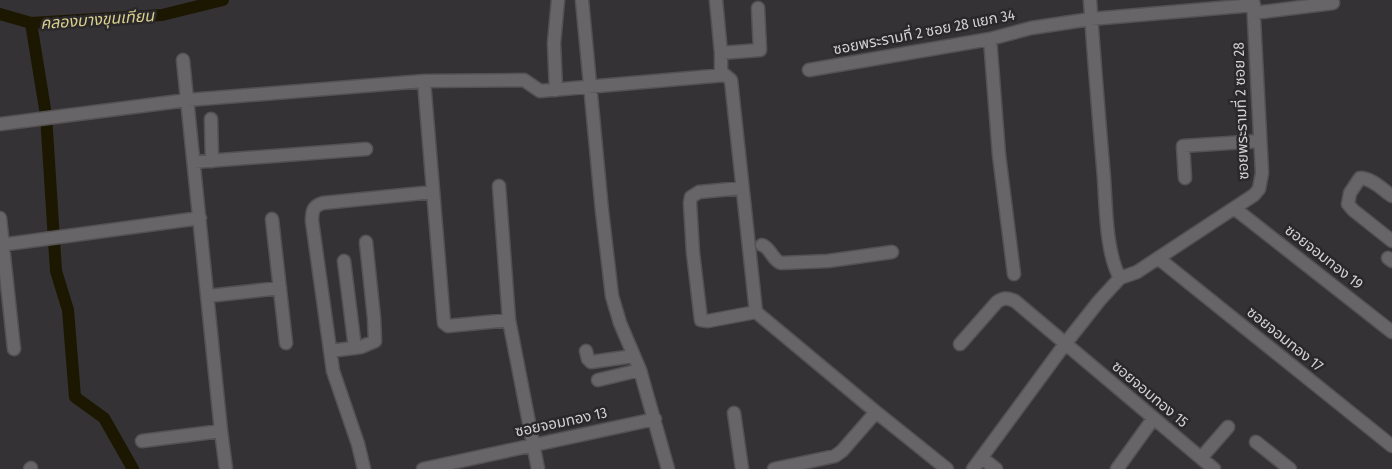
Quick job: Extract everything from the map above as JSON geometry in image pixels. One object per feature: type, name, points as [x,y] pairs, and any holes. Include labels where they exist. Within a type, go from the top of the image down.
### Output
[{"type":"street","points":[[556,90],[554,43],[558,0]]},
{"type":"street","points":[[582,0],[612,296],[620,323],[640,370],[668,469]]},
{"type":"street","points":[[716,0],[722,74]]},
{"type":"street","points":[[1090,0],[1107,217],[1112,261],[1120,278]]},
{"type":"street","name":"ซอยพระรามที่ 2 ซอย 28 แยก 34","points":[[809,70],[990,39],[1031,28],[1091,18],[1254,6],[1333,3]]},
{"type":"street","name":"ซอยพระรามที่ 2 ซอย 28","points":[[1234,208],[1254,196],[1259,189],[1262,173],[1254,6]]},
{"type":"street","points":[[721,53],[760,50],[758,8]]},
{"type":"street","points":[[990,39],[999,155],[1014,274]]},
{"type":"street","points":[[183,60],[226,469]]},
{"type":"street","points":[[0,124],[188,100],[424,81],[524,80],[540,91],[722,74],[728,76],[731,80],[742,188],[755,245],[756,312],[947,469]]},
{"type":"street","points":[[424,81],[444,323],[448,326],[509,320]]},
{"type":"street","points":[[211,119],[212,161]]},
{"type":"street","points":[[1185,178],[1183,146],[1260,141]]},
{"type":"street","points":[[194,162],[366,149]]},
{"type":"street","points":[[1392,196],[1374,183],[1365,178],[1360,178],[1350,194],[1348,204],[1392,241]]},
{"type":"street","points":[[499,186],[509,320],[538,469]]},
{"type":"street","points":[[742,188],[699,192],[691,197],[700,318],[703,322],[756,312]]},
{"type":"street","points":[[364,469],[358,444],[333,371],[312,221],[313,209],[315,206],[323,203],[433,192]]},
{"type":"street","points":[[973,469],[1065,344],[1120,278],[1137,272],[1234,208]]},
{"type":"street","name":"ซอยจอมทอง 19","points":[[1234,208],[1392,332]]},
{"type":"street","points":[[0,218],[1,244],[14,350]]},
{"type":"street","points":[[1,244],[200,218]]},
{"type":"street","points":[[272,219],[286,342]]},
{"type":"street","points":[[330,351],[355,348],[375,340],[366,242]]},
{"type":"street","points":[[755,245],[767,248],[777,262],[781,263],[828,261],[892,252]]},
{"type":"street","name":"ซอยจอมทอง 17","points":[[1158,258],[1392,446]]},
{"type":"street","points":[[344,261],[355,348]]},
{"type":"street","points":[[208,296],[280,288]]},
{"type":"street","name":"ซอยจอมทอง 15","points":[[960,344],[1002,298],[1015,301],[1214,469]]},
{"type":"street","points":[[586,351],[591,362],[634,356]]},
{"type":"street","points":[[598,380],[640,370]]},
{"type":"street","points":[[774,469],[835,456],[842,451],[876,412]]},
{"type":"street","points":[[734,413],[742,469]]},
{"type":"street","name":"ซอยจอมทอง 13","points":[[423,469],[655,419]]},
{"type":"street","points":[[1117,469],[1153,419]]},
{"type":"street","points":[[1201,458],[1228,427]]},
{"type":"street","points":[[142,441],[221,431]]},
{"type":"street","points":[[1256,442],[1290,469]]},
{"type":"street","points":[[982,458],[996,469]]},
{"type":"waterway","name":"คลองบางขุนเทียน","points":[[0,14],[31,23],[162,15],[223,0]]},
{"type":"waterway","points":[[31,23],[46,115],[56,271],[68,310],[75,397],[104,418],[133,469]]}]
